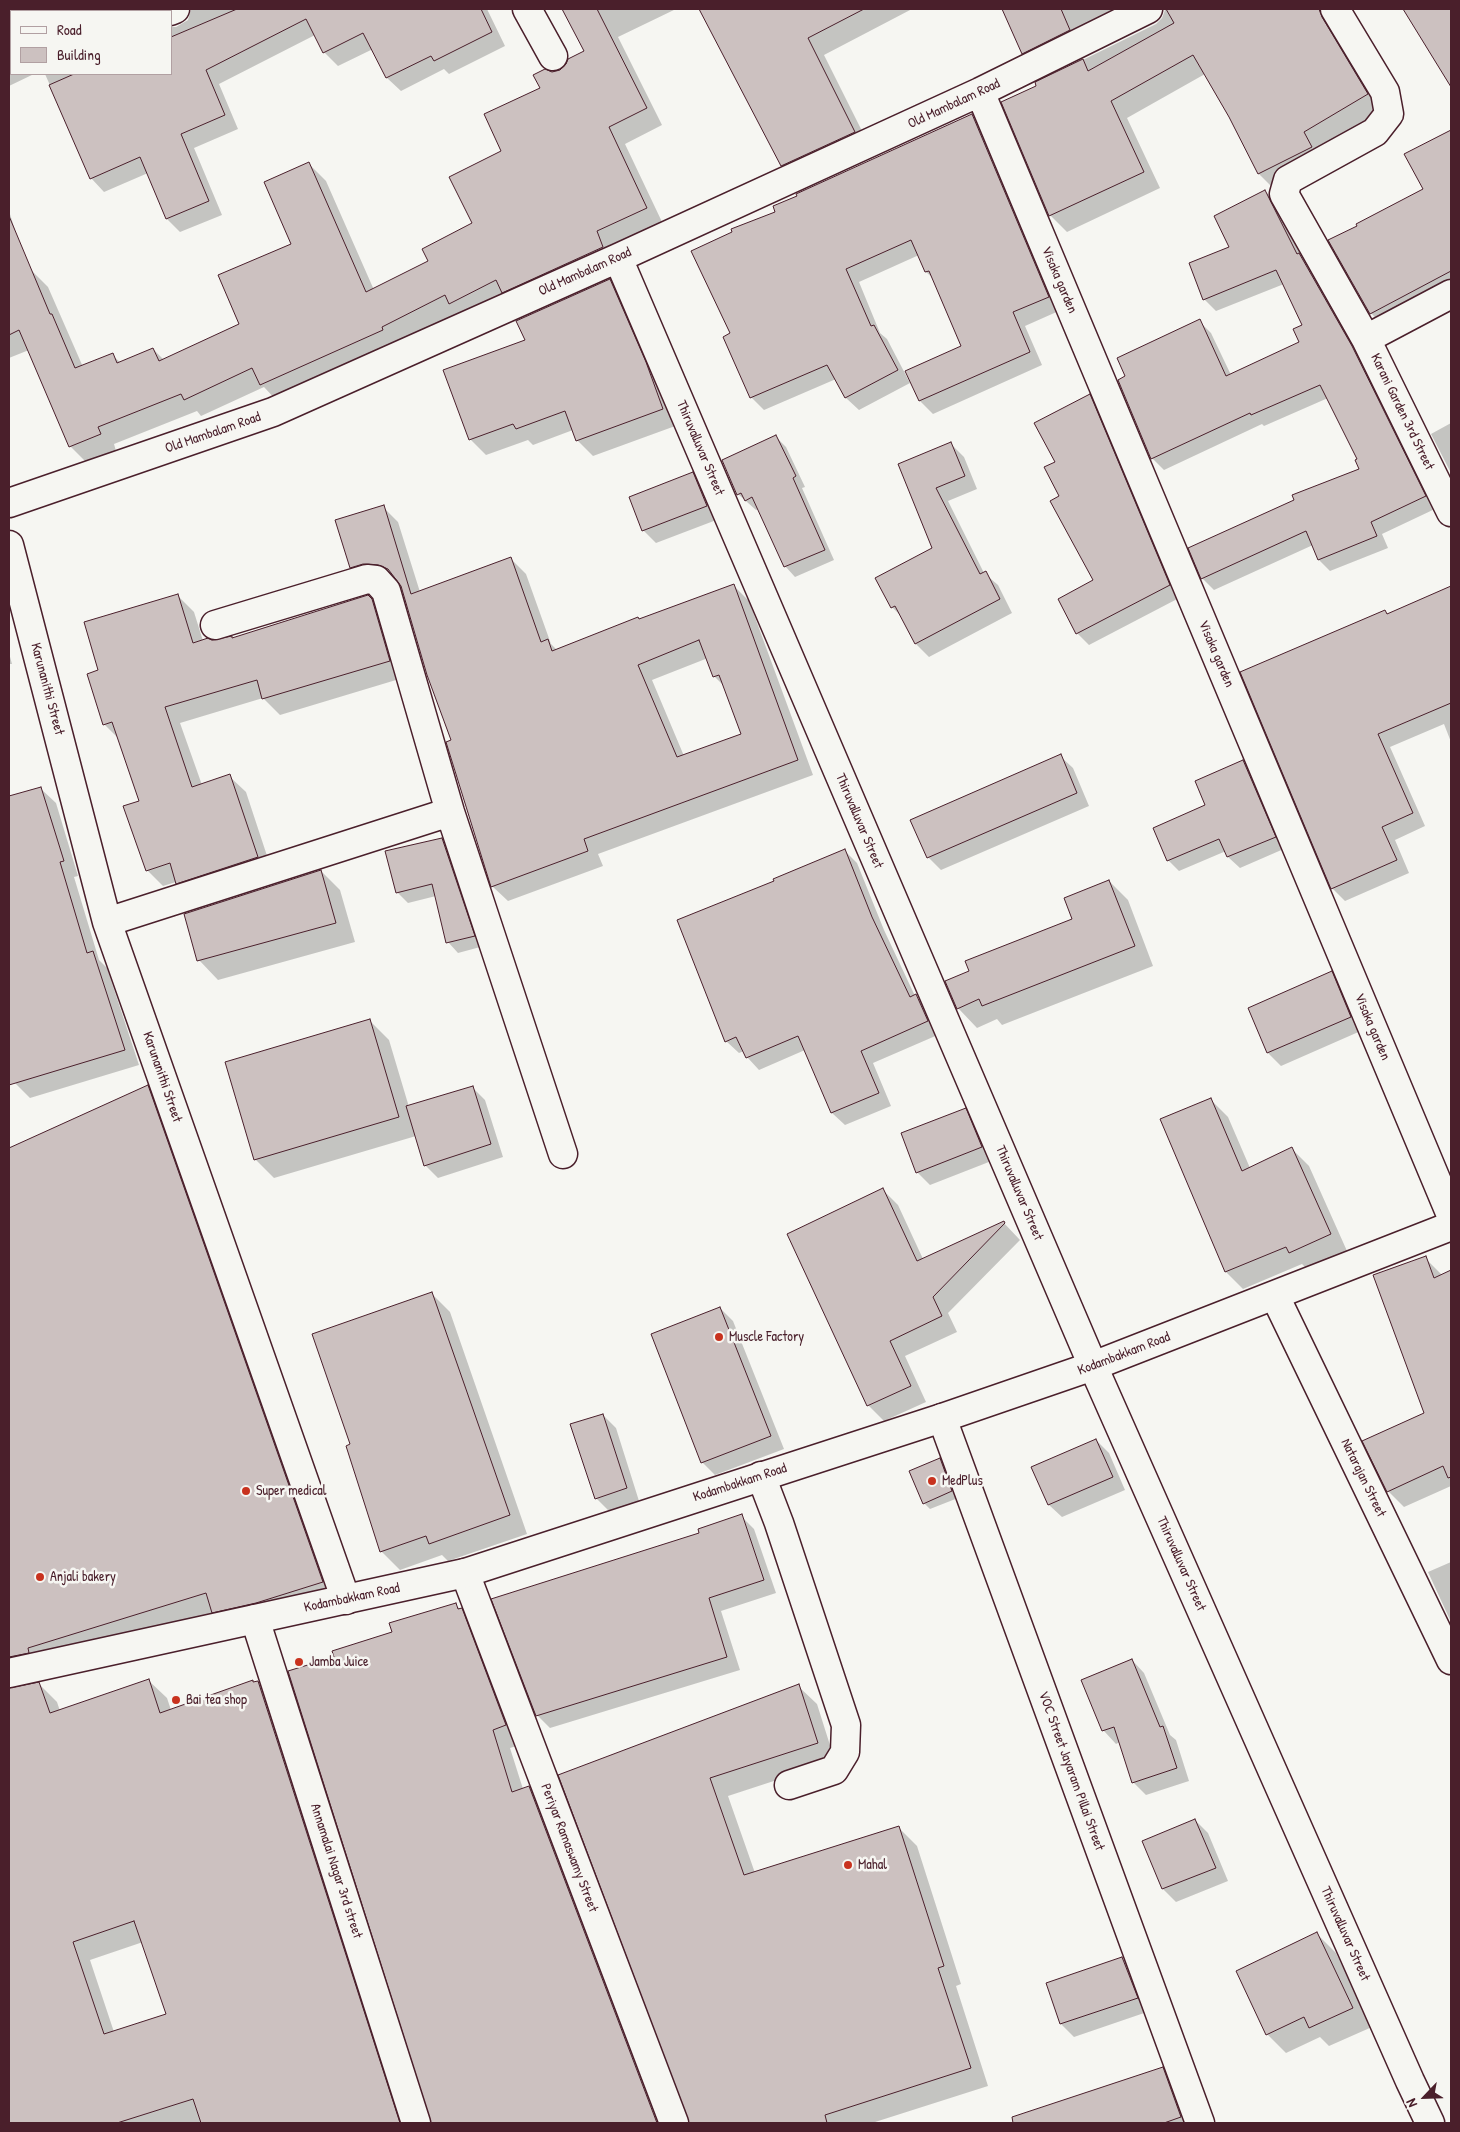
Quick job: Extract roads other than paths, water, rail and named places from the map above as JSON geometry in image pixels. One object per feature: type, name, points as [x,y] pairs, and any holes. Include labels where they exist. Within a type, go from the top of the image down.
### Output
[{"type":"street","points":[[527,9],[553,56]]},
{"type":"street","name":"Old Mambalam Road","points":[[9,503],[273,412],[618,258],[980,92],[1148,9]]},
{"type":"street","name":"Karani Garden 3rd Street","points":[[1334,9],[1385,92],[1389,114],[1375,132],[1288,180],[1284,194],[1366,339],[1451,512]]},
{"type":"street","name":"Visaka garden","points":[[980,92],[1451,1215]]},
{"type":"street","name":"Thiruvalluvar Street","points":[[618,258],[1093,1366],[1430,2123]]},
{"type":"street","points":[[1366,339],[1451,294]]},
{"type":"street","name":"Karunanithi Street","points":[[9,545],[107,922],[346,1600]]},
{"type":"street","points":[[215,625],[367,579],[376,580],[386,591],[450,812],[562,1154]]},
{"type":"street","points":[[107,922],[450,812]]},
{"type":"street","name":"Kodambakkam Road","points":[[9,1673],[465,1573],[942,1418],[1093,1366],[1451,1226]]},
{"type":"street","name":"Natarajan Street","points":[[1275,1296],[1451,1660]]},
{"type":"street","name":"VOC Street Jayaram Pillai Street","points":[[942,1418],[1200,2123]]},
{"type":"street","points":[[761,1476],[782,1532],[846,1725],[845,1752],[834,1770],[789,1785]]},
{"type":"street","name":"Periyar Ramaswamy Street","points":[[465,1573],[674,2123]]},
{"type":"street","name":"Annamalai Nagar 3rd street","points":[[256,1619],[416,2123]]},
{"type":"place","name":"Muscle Factory","points":[[719,1337]]},
{"type":"place","name":"MedPlus","points":[[932,1481]]},
{"type":"place","name":"Super medical","points":[[246,1491]]},
{"type":"place","name":"Anjali bakery","points":[[40,1577]]},
{"type":"place","name":"Jamba Juice","points":[[299,1662]]},
{"type":"place","name":"Bai tea shop","points":[[176,1700]]},
{"type":"place","name":"Mahal","points":[[848,1865]]}]
